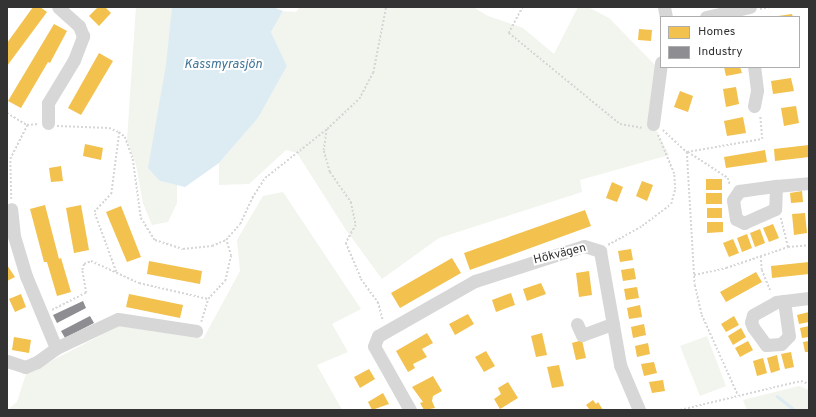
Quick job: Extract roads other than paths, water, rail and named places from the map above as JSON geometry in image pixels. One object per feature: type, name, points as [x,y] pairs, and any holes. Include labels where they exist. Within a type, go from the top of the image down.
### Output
[{"type":"street","points":[[48,124],[48,102],[74,60],[83,36],[80,26],[58,7]]},
{"type":"street","points":[[713,16],[746,11]]},
{"type":"street","points":[[653,124],[660,68]]},
{"type":"street","points":[[754,68],[757,90],[754,106]]},
{"type":"street","points":[[776,186],[775,209],[754,220],[738,221],[733,209],[736,194],[776,186],[809,183]]},
{"type":"street","points":[[11,208],[14,236],[26,276],[44,315],[56,348]]},
{"type":"street","name":"Hökvägen","points":[[410,410],[374,346],[378,336],[413,315],[476,282],[532,262],[584,246],[600,251],[620,365],[639,410]]},
{"type":"street","points":[[780,302],[809,298]]},
{"type":"street","points":[[7,361],[25,367],[37,362],[56,348],[118,319],[196,331]]},
{"type":"street","points":[[578,324],[582,335],[612,324]]},
{"type":"water","name":"Kassmyrasjön","points":[[172,7],[273,7],[283,11],[271,32],[287,66],[258,118],[219,163],[185,187],[160,181],[148,168],[166,65]]},
{"type":"waterway","points":[[777,396],[795,410]]}]
